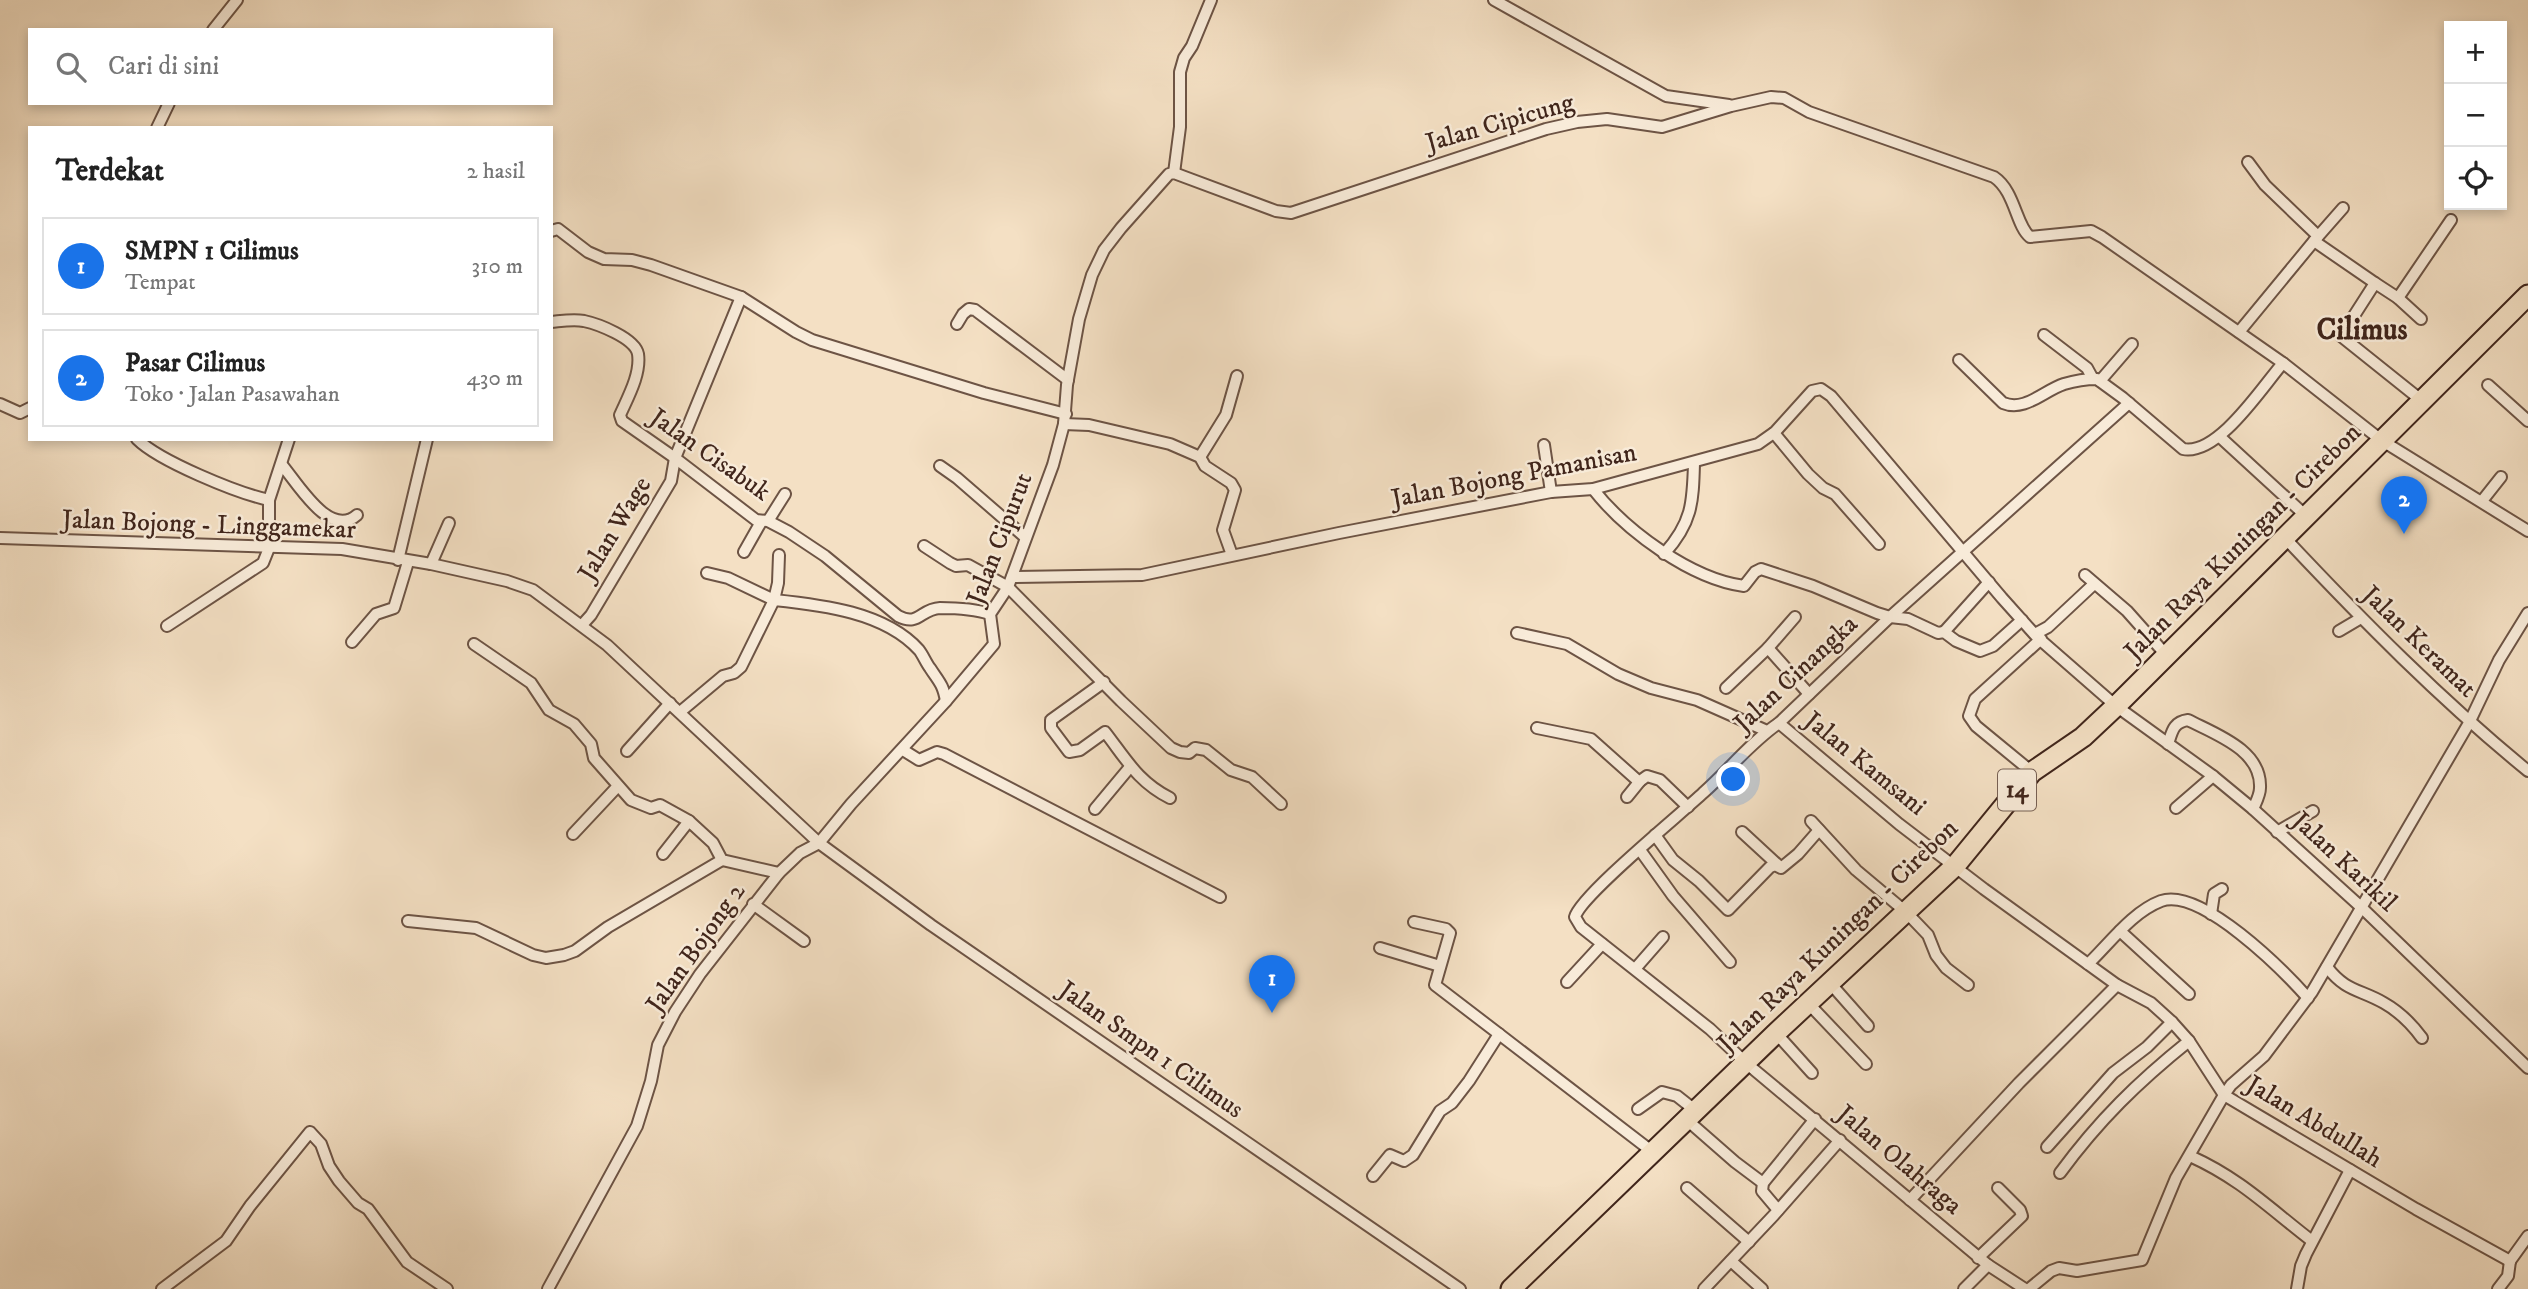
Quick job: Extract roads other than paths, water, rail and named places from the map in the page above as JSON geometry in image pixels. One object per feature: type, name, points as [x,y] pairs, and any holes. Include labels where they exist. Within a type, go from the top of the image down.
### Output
[{"type":"highway","name":"Jalan Raya Kuningan - Cirebon","points":[[1511,1289],[1776,1033],[1955,866],[2032,772],[2083,737],[2116,706],[2528,295]]},
{"type":"street","points":[[215,28],[237,0]]},
{"type":"street","points":[[1174,173],[1180,127],[1182,64],[1211,0]]},
{"type":"street","points":[[1494,0],[1666,96],[1724,105]]},
{"type":"street","name":"Jalan Cipicung","points":[[1174,173],[1276,211],[1291,213],[1577,122],[1607,119],[1662,127],[1724,105],[1771,97],[1784,98],[1809,112],[1969,167],[1999,181],[2021,220],[2024,232],[2030,237],[2091,230],[2239,332]]},
{"type":"street","points":[[158,126],[168,105]]},
{"type":"street","points":[[2248,162],[2265,185],[2316,238],[2398,298],[2421,319]]},
{"type":"street","name":"Jalan Cipurut","points":[[819,843],[851,804],[946,702],[993,644],[990,614],[1010,582],[1053,466],[1065,419],[1068,380],[1079,319],[1092,275],[1104,250],[1121,228],[1152,191],[1169,174],[1174,173]]},
{"type":"street","points":[[2343,208],[2239,332],[2381,440],[2528,531]]},
{"type":"street","points":[[2398,298],[2451,220]]},
{"type":"street","points":[[553,230],[558,229],[588,252],[604,259],[651,265],[741,297],[812,340],[1065,419],[1170,444],[1200,457],[1205,467],[1231,483],[1235,490],[1223,530],[1232,555]]},
{"type":"street","points":[[2375,283],[2341,336],[2421,400]]},
{"type":"street","name":"Jalan Wage","points":[[582,625],[591,615],[670,481],[675,458],[741,297]]},
{"type":"street","points":[[957,324],[963,314],[970,309],[975,310],[1068,380]]},
{"type":"street","name":"Jalan Cisabuk","points":[[553,322],[583,321],[600,326],[631,343],[638,353],[636,377],[620,419],[764,521],[825,556],[898,616],[908,621],[938,608],[990,614]]},
{"type":"street","points":[[2044,335],[2183,449],[2191,451],[2220,436],[2283,363]]},
{"type":"street","points":[[1959,360],[2003,403],[2020,406],[2065,384],[2097,380],[2132,344]]},
{"type":"street","points":[[1200,457],[1226,415],[1237,376]]},
{"type":"street","points":[[2488,386],[2528,421]]},
{"type":"street","name":"Jalan Bojong Pamanisan","points":[[1010,582],[1142,575],[1551,492],[1594,489],[1758,444],[1774,433],[1812,391],[1825,391],[2022,620],[2116,706]]},
{"type":"street","name":"Jalan Cinangka","points":[[1746,1063],[1710,1029],[1581,927],[1575,921],[1576,912],[1890,617],[2129,403]]},
{"type":"street","points":[[0,404],[20,413],[28,409]]},
{"type":"street","points":[[1774,433],[1814,480],[1835,494],[1880,544]]},
{"type":"street","points":[[2220,436],[2306,516]]},
{"type":"street","points":[[140,441],[163,457],[192,471],[269,500]]},
{"type":"street","points":[[167,626],[263,563],[269,548],[269,500],[288,441]]},
{"type":"street","points":[[352,642],[376,614],[394,608],[427,441]]},
{"type":"street","points":[[1544,445],[1551,492]]},
{"type":"street","points":[[1664,554],[1676,541],[1692,506],[1694,463]]},
{"type":"street","points":[[282,465],[323,514],[340,522],[347,522],[358,515]]},
{"type":"street","points":[[940,466],[1026,537]]},
{"type":"street","points":[[2482,501],[2501,477]]},
{"type":"street","points":[[1594,489],[1606,505],[1664,554],[1727,583],[1744,586],[1755,572],[1761,569],[1813,586],[1890,617],[1908,619],[1938,633],[1944,632],[1989,582]]},
{"type":"street","points":[[744,552],[785,494]]},
{"type":"street","points":[[431,564],[449,523]]},
{"type":"street","name":"Jalan Bojong - Linggamekar","points":[[0,538],[342,550],[431,564],[527,587],[582,625],[680,712],[819,843]]},
{"type":"street","name":"Jalan Keramat","points":[[2286,538],[2361,618],[2469,723],[2528,771]]},
{"type":"street","points":[[924,546],[956,566],[968,565],[1010,582],[1121,701],[1171,748],[1189,753],[1195,748],[1206,750],[1231,770],[1252,778],[1281,804]]},
{"type":"street","points":[[680,712],[723,676],[734,673],[741,667],[774,600],[779,555]]},
{"type":"street","points":[[707,573],[728,578],[774,600],[872,617],[920,651],[943,685],[946,702]]},
{"type":"street","points":[[2085,575],[2127,611],[2167,656]]},
{"type":"street","points":[[2032,772],[1976,726],[1969,716],[1975,699],[2094,584]]},
{"type":"street","name":"Jalan Olahraga","points":[[1746,1063],[1983,1262],[2027,1289],[2051,1270],[2059,1268],[2077,1271],[2142,1260],[2176,1178],[2224,1095],[2231,1085],[2264,1056],[2308,998],[2469,723],[2499,660],[2528,613]]},
{"type":"street","points":[[1726,688],[1768,648],[1795,617]]},
{"type":"street","points":[[2339,631],[2361,618]]},
{"type":"street","points":[[1944,632],[1956,641],[1980,651],[1993,646],[2022,620]]},
{"type":"street","points":[[1517,632],[1567,644],[1618,674],[1651,688],[1697,700],[1767,732]]},
{"type":"street","points":[[474,644],[531,683],[549,710],[574,724],[591,744],[594,758],[636,803],[651,808],[660,806],[689,821],[713,843],[722,860]]},
{"type":"street","points":[[1768,648],[1809,694]]},
{"type":"street","points":[[1104,682],[1051,720],[1051,728],[1069,752],[1080,750],[1105,732],[1130,767],[1150,788],[1170,798]]},
{"type":"street","points":[[627,751],[670,703]]},
{"type":"street","name":"Jalan Karikil","points":[[2116,706],[2213,776],[2253,809],[2361,907],[2528,1068]]},
{"type":"street","points":[[2168,744],[2174,726],[2180,721],[2188,720],[2240,747],[2259,776],[2261,790],[2253,809]]},
{"type":"street","name":"Jalan Kamsani","points":[[1779,723],[1899,824],[1955,866]]},
{"type":"street","points":[[1537,729],[1591,739],[1640,781]]},
{"type":"street","points":[[903,750],[919,760],[937,752],[944,754],[1220,897]]},
{"type":"street","points":[[1095,809],[1130,767]]},
{"type":"street","points":[[1627,797],[1647,776],[1656,777],[1688,807]]},
{"type":"street","points":[[2176,808],[2213,776]]},
{"type":"street","points":[[573,834],[618,786]]},
{"type":"street","points":[[2277,832],[2313,811]]},
{"type":"street","points":[[663,854],[689,821]]},
{"type":"street","points":[[1781,868],[1798,854],[1815,826],[1856,870],[1906,912],[1928,935],[1946,968],[1968,985]]},
{"type":"street","points":[[1742,832],[1781,868]]},
{"type":"street","points":[[1656,835],[1673,860],[1699,881],[1728,911],[1770,867],[1775,865],[1781,868]]},
{"type":"street","name":"Jalan Bojong 2","points":[[548,1289],[633,1131],[651,1081],[658,1045],[675,1012],[700,974],[779,873],[800,853],[819,843]]},
{"type":"street","name":"Jalan Smpn 1 Cilimus","points":[[819,843],[989,964],[1460,1289]]},
{"type":"street","points":[[1640,849],[1673,896],[1730,962]]},
{"type":"street","points":[[408,921],[476,928],[533,955],[546,958],[575,951],[608,927],[722,860],[779,873]]},
{"type":"street","name":"Jalan Abdullah","points":[[1955,866],[2117,985],[2151,1003],[2189,1041],[2224,1095],[2510,1261]]},
{"type":"street","points":[[2211,914],[2214,894],[2222,889]]},
{"type":"street","points":[[2088,964],[2138,915],[2160,902],[2173,899],[2211,914],[2258,947],[2308,998]]},
{"type":"street","points":[[753,904],[804,941]]},
{"type":"street","points":[[1414,922],[1446,929],[1451,935],[1434,982],[1437,987],[1654,1153]]},
{"type":"street","points":[[2120,931],[2189,994]]},
{"type":"street","points":[[1635,970],[1663,937]]},
{"type":"street","points":[[1567,982],[1602,944]]},
{"type":"street","points":[[1380,947],[1440,966]]},
{"type":"street","points":[[2327,967],[2338,982],[2383,1002],[2410,1021],[2422,1038]]},
{"type":"street","points":[[1830,983],[1868,1026]]},
{"type":"street","points":[[1910,1200],[2019,1083],[2117,985]]},
{"type":"street","points":[[1808,1003],[1866,1064]]},
{"type":"street","points":[[2047,1147],[2113,1073],[2147,1047],[2172,1022]]},
{"type":"street","points":[[1776,1033],[1812,1073]]},
{"type":"street","points":[[1373,1175],[1390,1155],[1404,1161],[1413,1155],[1440,1111],[1452,1103],[1469,1081],[1499,1034]]},
{"type":"street","points":[[2060,1173],[2092,1132],[2140,1080],[2189,1041]]},
{"type":"street","points":[[1638,1109],[1662,1092],[1677,1096],[1691,1116],[1763,1183]]},
{"type":"street","points":[[1778,1210],[1762,1191],[1763,1183],[1815,1119]]},
{"type":"street","points":[[162,1289],[226,1241],[250,1206],[310,1132],[321,1144],[328,1166],[339,1181],[358,1203],[368,1209],[407,1262],[447,1289]]},
{"type":"street","points":[[1704,1289],[1840,1140]]},
{"type":"street","points":[[2190,1156],[2218,1169],[2258,1196],[2312,1241]]},
{"type":"street","points":[[2297,1289],[2301,1266],[2312,1241],[2350,1170]]},
{"type":"street","points":[[1687,1188],[1749,1242]]},
{"type":"street","points":[[1964,1289],[2022,1216],[2020,1210],[1998,1188]]},
{"type":"street","points":[[2498,1289],[2508,1276],[2510,1261],[2527,1242]]},
{"type":"street","points":[[1731,1261],[1755,1287]]},
{"type":"place","name":"Pasar Cilimus","points":[[2404,534]]},
{"type":"place","name":"SMPN 1 Cilimus","points":[[1272,1013]]},
{"type":"district","name":"Cilimus","points":[[2362,330]]}]
